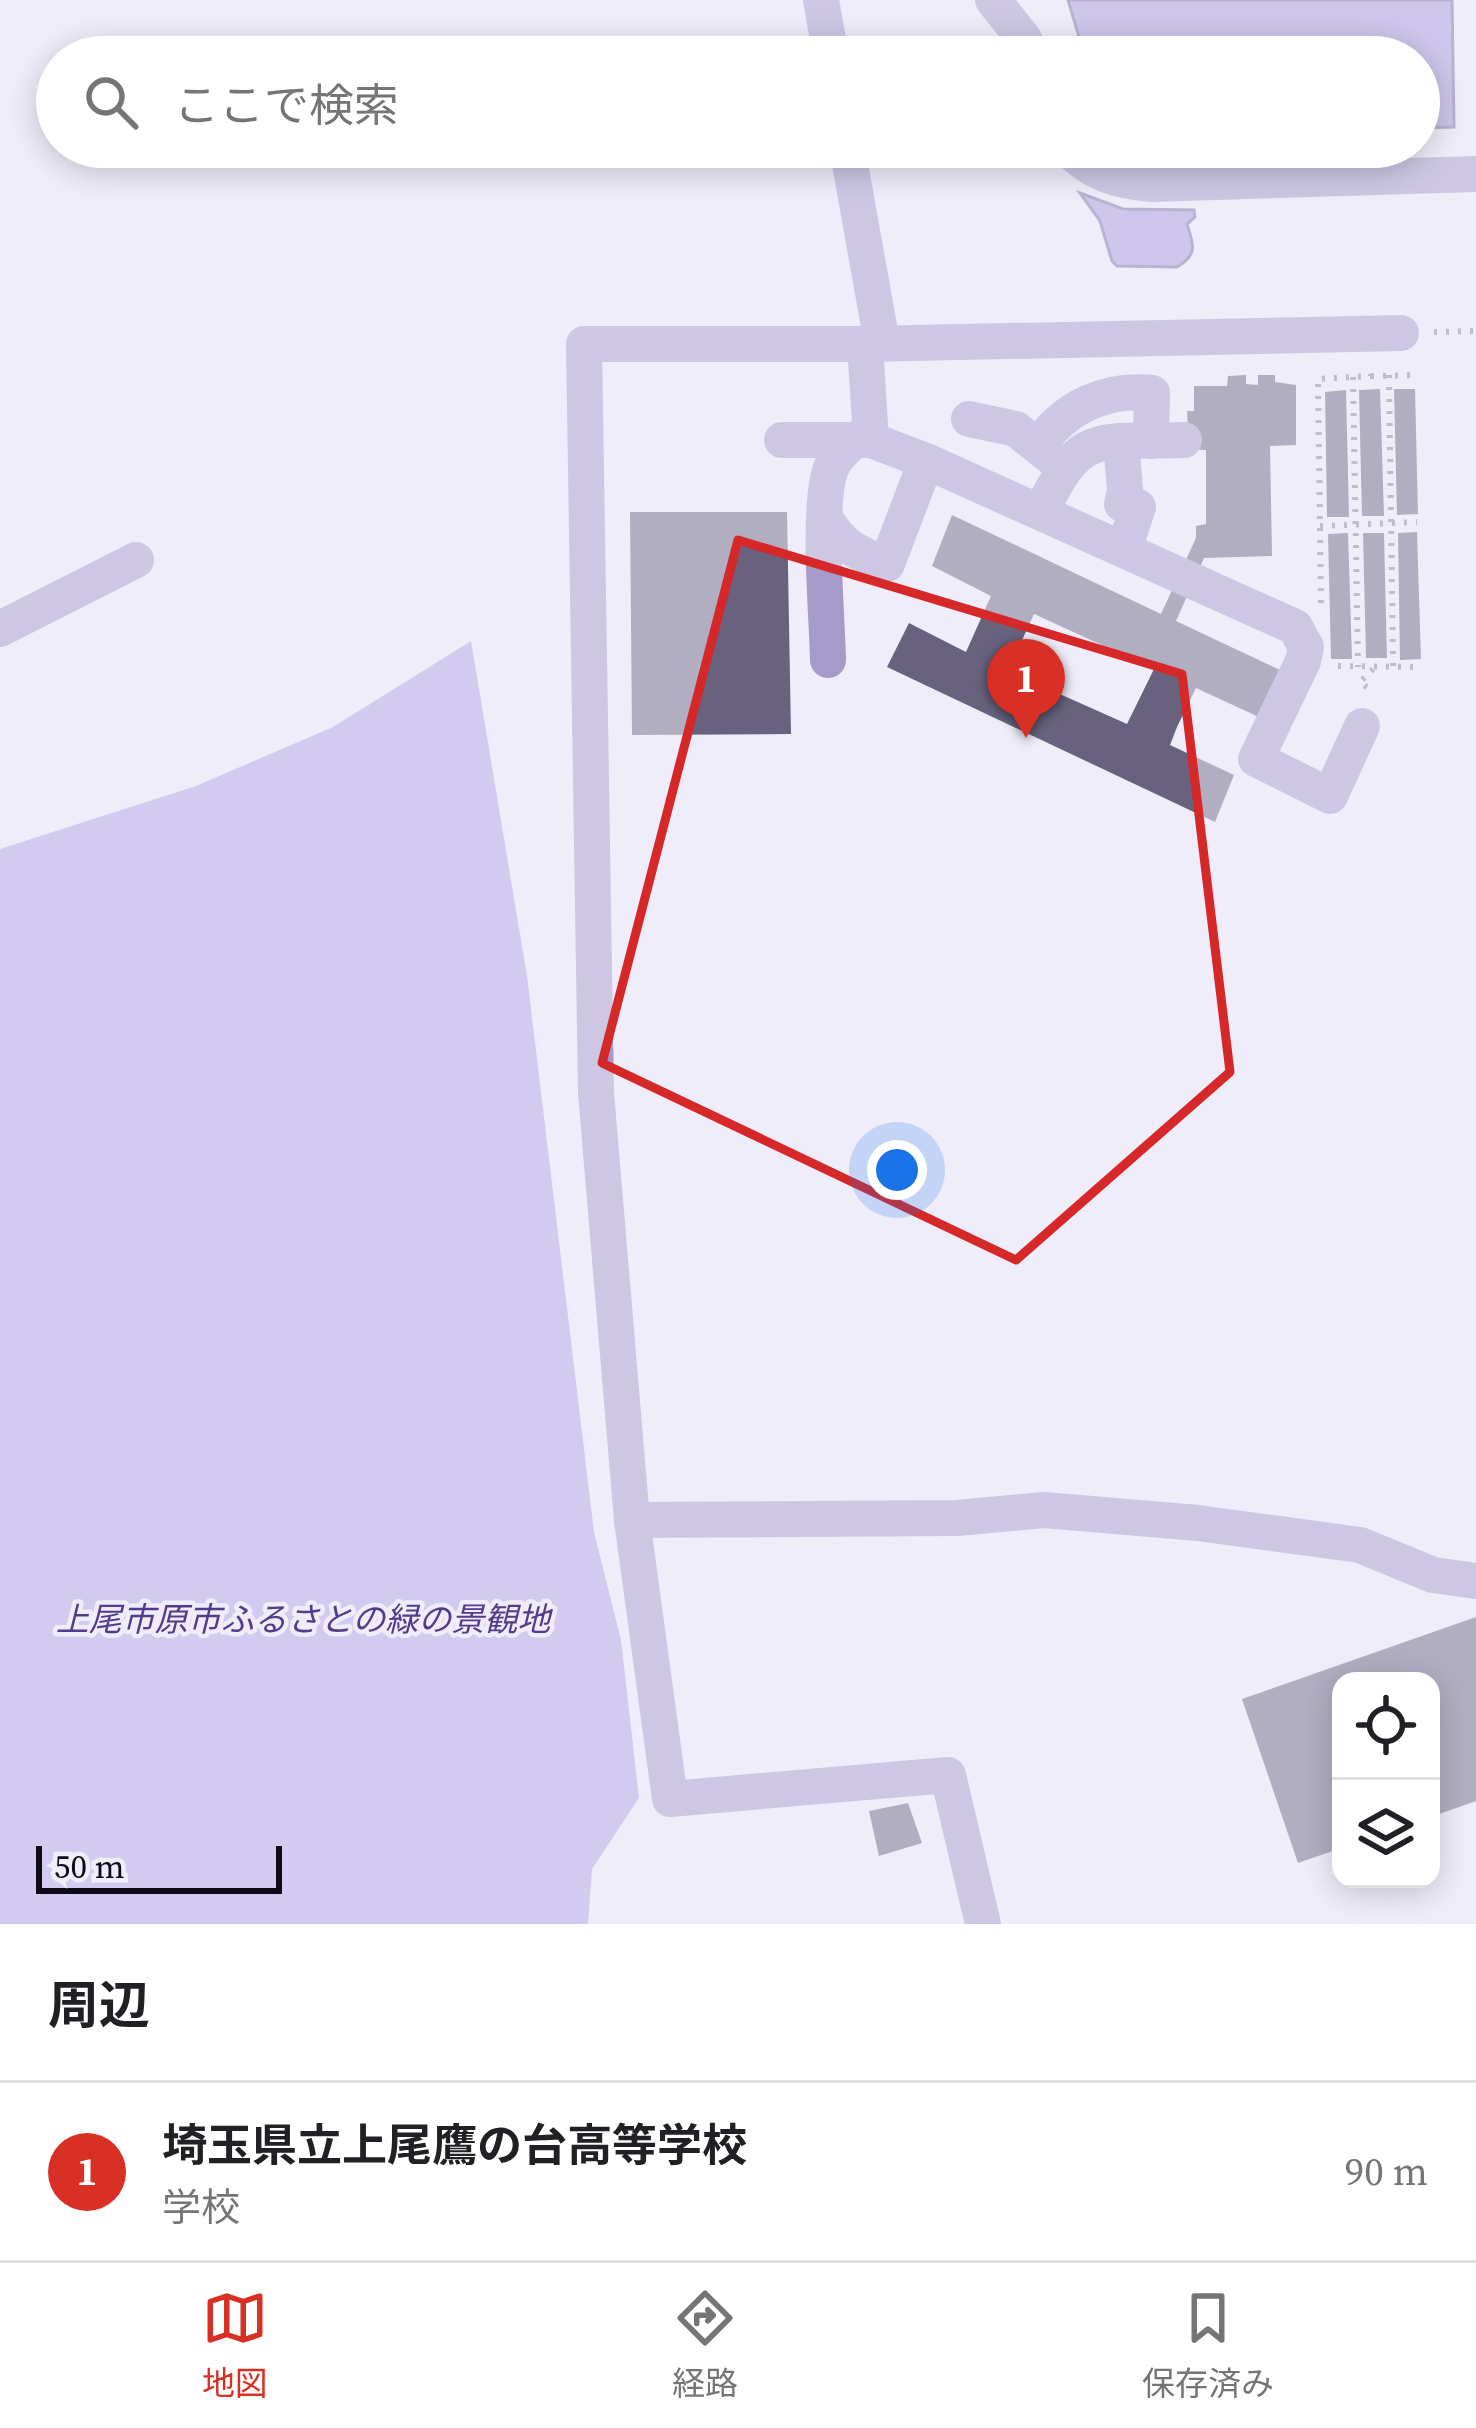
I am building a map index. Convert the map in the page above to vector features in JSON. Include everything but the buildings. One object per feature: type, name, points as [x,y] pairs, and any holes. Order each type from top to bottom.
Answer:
[{"type":"street","points":[[821,0],[827,36]]},
{"type":"street","points":[[993,0],[1022,36]]},
{"type":"street","points":[[850,168],[874,344],[863,440]]},
{"type":"street","points":[[1090,168],[1105,176],[1152,184],[1476,174]]},
{"type":"street","points":[[983,1924],[948,1775],[670,1799],[632,1520],[596,1093],[584,344],[874,344],[1386,333]]},
{"type":"street","points":[[1041,512],[1108,447],[1152,393],[1106,393],[1072,412],[1108,447],[1125,490],[1122,504],[1138,507],[1124,549]]},
{"type":"street","points":[[968,419],[1108,447]]},
{"type":"street","points":[[782,440],[863,440],[926,461],[1285,621],[1303,637],[1306,647],[1256,759],[1330,796],[1362,726]]},
{"type":"street","points":[[828,660],[830,470],[838,455],[863,440]]},
{"type":"street","points":[[826,519],[836,537],[853,552],[887,564],[926,461]]},
{"type":"street","points":[[0,629],[136,560]]},
{"type":"street","points":[[632,1520],[957,1518],[1044,1510],[1198,1523],[1360,1545],[1433,1575],[1476,1581]]},
{"type":"path","points":[[1371,376],[1386,333],[1476,331]]},
{"type":"path","points":[[1389,375],[1393,667]]},
{"type":"path","points":[[1321,619],[1318,379],[1418,375]]},
{"type":"path","points":[[1352,377],[1358,667]]},
{"type":"path","points":[[1320,526],[1417,522]]},
{"type":"path","points":[[1322,666],[1417,667]]},
{"type":"highlighted area","points":[[738,540],[1182,674],[1230,1072],[1016,1260],[602,1063]]},
{"type":"green space","name":"上尾市原市ふるさとの緑の景観地","points":[[471,641],[527,976],[594,1532],[621,1640],[639,1798],[592,1869],[588,1924],[0,1924],[0,849],[196,786],[333,727]]},
{"type":"shaded area","points":[[1068,0],[1452,0],[1454,127],[1440,127],[1440,36],[1079,36]]},
{"type":"shaded area","points":[[1080,193],[1123,209],[1194,210],[1195,217],[1187,224],[1191,253],[1177,267],[1117,266],[1100,221]]},
{"type":"place","name":"埼玉県立上尾鷹の台高等学校","points":[[1026,738]]}]
